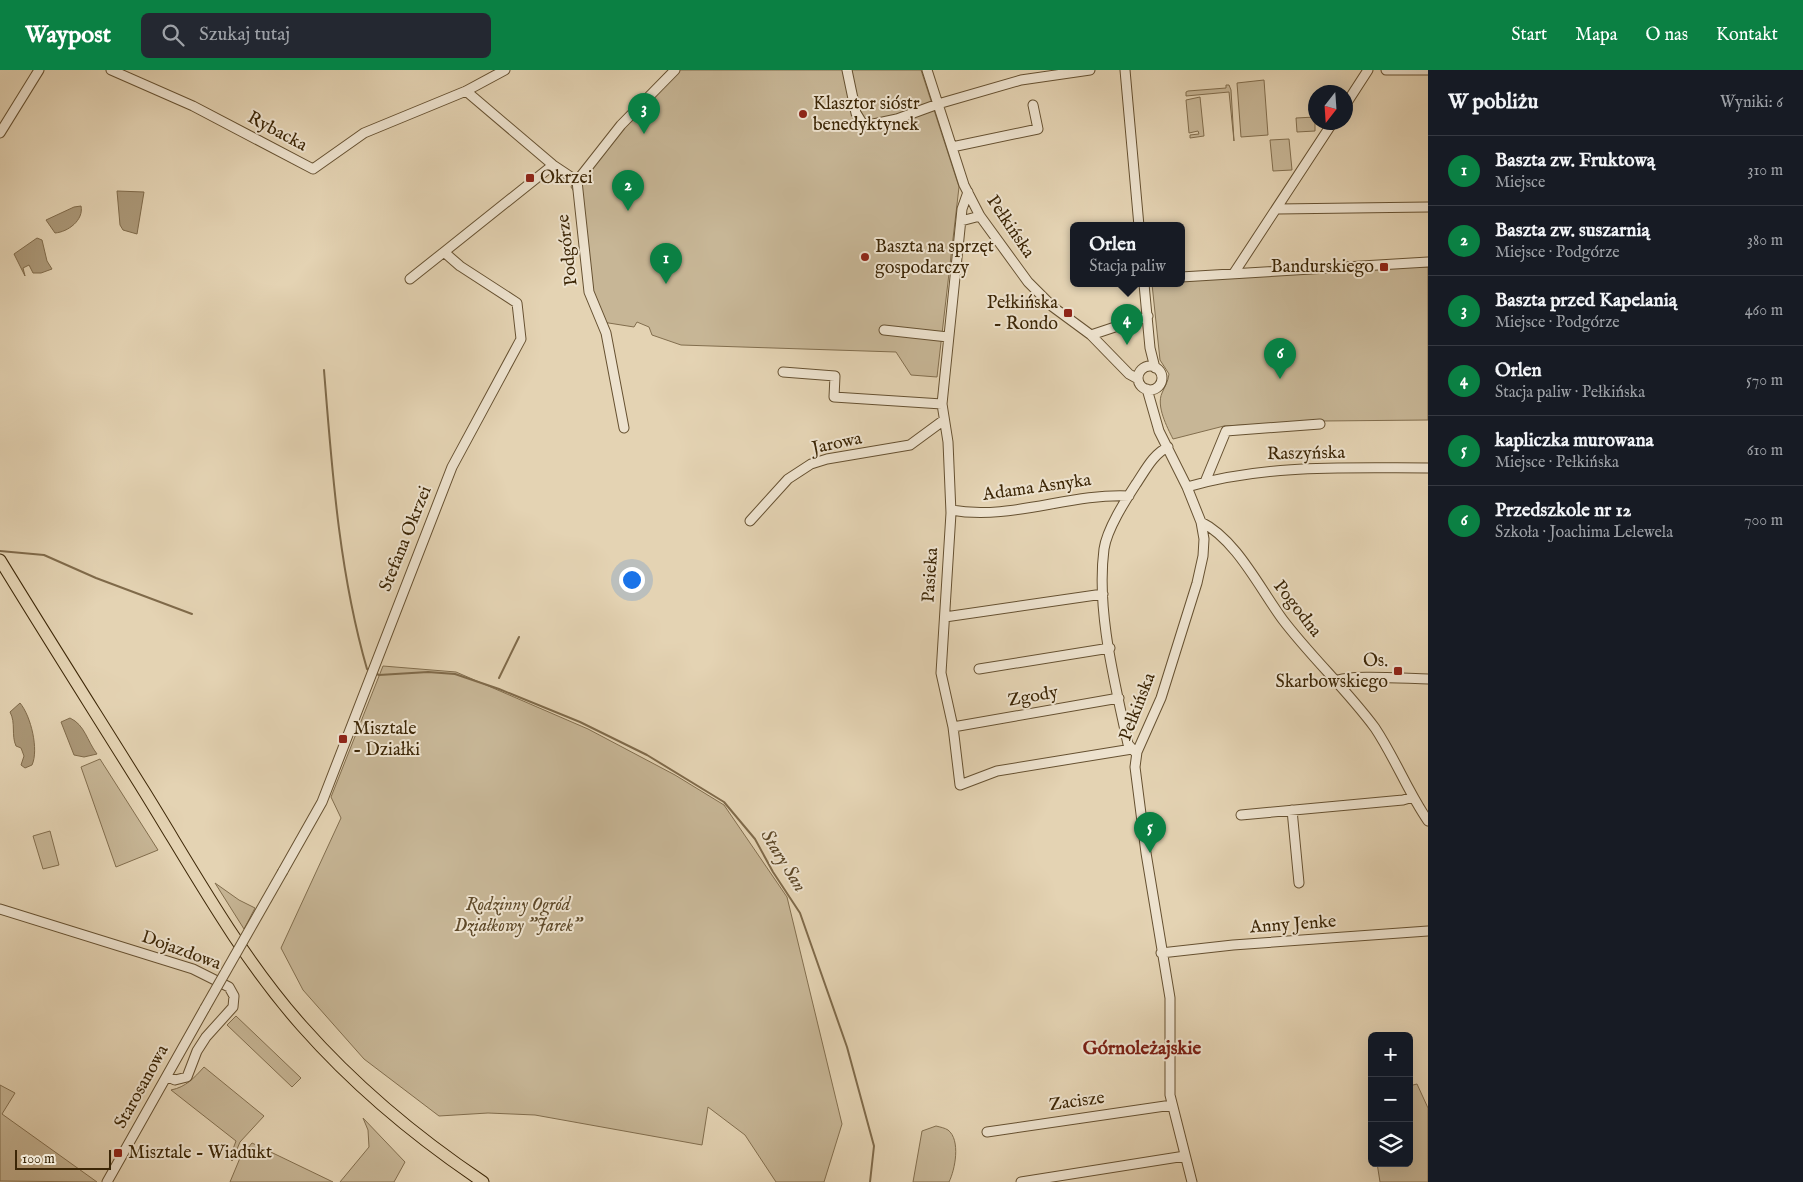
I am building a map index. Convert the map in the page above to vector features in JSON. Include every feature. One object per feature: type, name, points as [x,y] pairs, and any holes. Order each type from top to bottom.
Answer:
[{"type":"main road","points":[[2,563],[232,933],[280,999],[331,1058],[379,1103],[434,1148],[483,1182]]},
{"type":"street","points":[[0,134],[39,70]]},
{"type":"street","name":"Rybacka","points":[[111,70],[192,106],[302,165],[313,169],[364,133],[466,91],[505,70]]},
{"type":"street","points":[[466,91],[553,165],[577,181],[621,126],[675,70]]},
{"type":"street","points":[[847,70],[856,113],[864,126],[897,119],[938,104],[1021,80],[1090,70]]},
{"type":"street","name":"Pełkińska","points":[[927,70],[968,192],[980,216],[1028,282],[1053,307],[1091,335],[1121,365],[1145,371],[1141,385],[1151,389],[1159,431],[1187,487],[1201,522],[1204,539],[1203,556],[1197,583],[1161,698],[1134,751],[1138,795],[1170,1007],[1172,1105],[1192,1182]]},
{"type":"street","points":[[1125,70],[1139,222]]},
{"type":"street","points":[[1353,93],[1368,70]]},
{"type":"street","points":[[1386,70],[1428,70]]},
{"type":"street","points":[[952,147],[1038,129],[1033,105]]},
{"type":"street","points":[[1234,273],[1278,209],[1328,130]]},
{"type":"street","points":[[410,279],[553,165]]},
{"type":"street","name":"Podgórze","points":[[577,181],[589,292],[606,333],[624,428]]},
{"type":"street","name":"Pasieka","points":[[968,192],[960,221],[942,404],[948,442],[951,510],[941,673],[953,727],[960,784],[997,770],[1134,751]]},
{"type":"street","points":[[1278,209],[1428,207]]},
{"type":"street","points":[[960,221],[980,216]]},
{"type":"street","name":"Stefana Okrzei","points":[[282,871],[322,802],[452,467],[521,339],[517,303],[460,266],[444,252]]},
{"type":"street","points":[[1185,277],[1428,262]]},
{"type":"street","points":[[1144,287],[1150,348],[1145,371],[1162,377],[1160,384],[1151,389]]},
{"type":"street","points":[[1091,335],[1148,316]]},
{"type":"street","points":[[884,330],[948,337]]},
{"type":"street","points":[[782,372],[835,376],[834,397],[942,404]]},
{"type":"street","name":"Jarowa","points":[[750,521],[788,479],[811,464],[827,459],[910,445],[944,420]]},
{"type":"street","points":[[1205,482],[1226,431],[1320,424]]},
{"type":"street","points":[[1134,751],[1128,744],[1110,648],[1103,594],[1104,547],[1129,496],[1148,466],[1161,450],[1168,447]]},
{"type":"street","name":"Raszyńska","points":[[1187,487],[1258,471],[1428,468]]},
{"type":"street","name":"Adama Asnyka","points":[[951,510],[983,513],[1104,494],[1129,496]]},
{"type":"street","name":"Pogodna","points":[[1201,522],[1211,527],[1225,539],[1284,621],[1376,730],[1428,821]]},
{"type":"street","points":[[944,617],[1103,594]]},
{"type":"street","points":[[979,668],[1110,648]]},
{"type":"street","points":[[1336,681],[1355,678],[1428,679]]},
{"type":"street","name":"Zgody","points":[[953,727],[1119,698]]},
{"type":"street","points":[[1241,815],[1403,800],[1413,797]]},
{"type":"street","points":[[1292,810],[1299,883]]},
{"type":"street","name":"Starosanowa","points":[[108,1182],[282,871]]},
{"type":"street","name":"Dojazdowa","points":[[0,910],[193,969],[229,987],[234,996],[233,1006],[206,1037],[197,1051],[187,1077],[175,1080],[168,1076]]},
{"type":"street","name":"Anny Jenke","points":[[1161,953],[1428,931]]},
{"type":"street","name":"Zacisze","points":[[987,1132],[1172,1105]]},
{"type":"street","points":[[1021,1182],[1185,1156]]},
{"type":"green space","points":[[668,70],[921,70],[959,187],[937,377],[911,375],[896,352],[681,345],[652,335],[649,327],[637,322],[634,327],[596,321],[575,193],[571,187],[577,173],[612,131]]},
{"type":"green space","points":[[1264,80],[1268,135],[1241,137],[1237,83]]},
{"type":"green space","points":[[1226,85],[1229,85],[1231,90],[1234,141],[1229,92],[1186,96],[1188,91],[1226,88]]},
{"type":"green space","points":[[1200,97],[1204,136],[1190,138],[1190,135],[1199,134],[1198,131],[1189,133],[1186,100]]},
{"type":"green space","points":[[1308,117],[1308,130],[1315,131],[1297,132],[1296,118]]},
{"type":"green space","points":[[1289,139],[1292,170],[1273,171],[1270,140]]},
{"type":"green space","points":[[1428,267],[1428,420],[1323,421],[1224,426],[1173,439],[1160,404],[1169,374],[1160,360],[1152,287],[1185,287],[1185,281],[1363,268]]},
{"type":"green space","name":"Rodzinny Ogród Działkowy \"Jarek\"","points":[[383,666],[456,672],[588,729],[675,775],[724,805],[787,897],[842,1124],[824,1182],[776,1182],[745,1135],[708,1107],[702,1145],[535,1115],[488,1113],[439,1116],[364,1059],[303,990],[281,948],[341,818],[331,797]]},
{"type":"green space","points":[[100,759],[158,850],[116,867],[81,767]]},
{"type":"green space","points":[[50,831],[59,865],[43,869],[33,836]]},
{"type":"green space","points":[[215,883],[239,900],[255,908],[244,929]]},
{"type":"green space","points":[[236,1016],[301,1078],[292,1087],[227,1025]]},
{"type":"green space","points":[[204,1067],[264,1116],[240,1142],[232,1161],[230,1157],[236,1141],[171,1090],[185,1084]]},
{"type":"green space","points":[[1417,1084],[1428,1108],[1428,1182],[1380,1182],[1378,1167],[1413,1167],[1413,1085]]},
{"type":"green space","points":[[0,1085],[15,1093],[2,1114],[97,1182],[0,1181]]},
{"type":"green space","points":[[363,1118],[405,1162],[394,1182],[340,1182],[369,1147],[368,1130]]},
{"type":"green space","points":[[936,1126],[948,1130],[952,1135],[956,1148],[955,1163],[949,1182],[913,1182],[922,1131]]},
{"type":"green space","points":[[252,1143],[333,1182],[230,1182],[240,1158]]},
{"type":"shaded area","points":[[117,191],[144,192],[137,234],[123,230],[120,225]]},
{"type":"shaded area","points":[[81,206],[78,220],[70,228],[60,232],[55,233],[46,220],[74,207]]},
{"type":"shaded area","points":[[37,238],[42,240],[47,261],[52,269],[41,273],[33,273],[29,265],[23,268],[25,276],[14,254]]},
{"type":"shaded area","points":[[20,703],[33,733],[35,751],[32,765],[25,768],[21,765],[24,756],[21,748],[16,746],[13,720],[10,712]]},
{"type":"shaded area","points":[[70,718],[82,729],[97,754],[84,757],[74,755],[61,722]]},
{"type":"waterway","points":[[324,370],[343,558],[357,632],[367,669],[371,671]]},
{"type":"waterway","points":[[0,551],[44,555],[96,578],[192,614]]},
{"type":"waterway","points":[[499,678],[519,637]]},
{"type":"waterway","name":"Stary San","points":[[375,673],[379,675],[428,672],[455,674],[499,689],[580,722],[647,755],[724,802],[755,839],[773,872],[800,913],[847,1047],[874,1146],[870,1182]]},
{"type":"place","name":"Klasztor sióstr benedyktynek","points":[[803,114]]},
{"type":"place","name":"Baszta przed Kapelanią","points":[[644,134]]},
{"type":"place","name":"Okrzei","points":[[530,178]]},
{"type":"place","name":"Baszta zw. suszarnią","points":[[628,211]]},
{"type":"place","name":"Baszta na sprzęt gospodarczy","points":[[865,257]]},
{"type":"place","name":"Bandurskiego","points":[[1384,267]]},
{"type":"place","name":"Baszta zw. Fruktową","points":[[666,284]]},
{"type":"place","name":"Pełkińska - Rondo","points":[[1068,313]]},
{"type":"place","name":"Orlen","points":[[1127,345]]},
{"type":"place","name":"Przedszkole nr 12","points":[[1280,379]]},
{"type":"place","name":"Os. Skarbowskiego","points":[[1398,671]]},
{"type":"place","name":"Misztale - Działki","points":[[343,739]]},
{"type":"place","name":"kapliczka murowana","points":[[1150,853]]},
{"type":"place","name":"Misztale - Wiadukt","points":[[118,1153]]},
{"type":"district","name":"Górnoleżajskie","points":[[1142,1049]]}]
